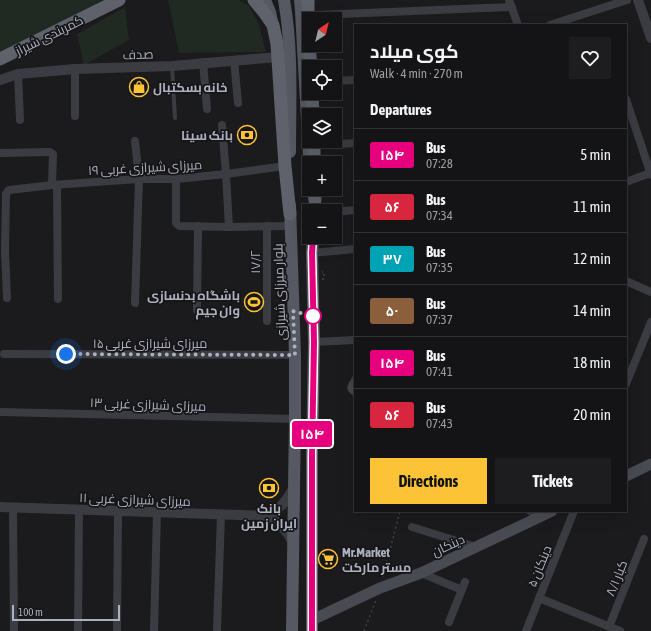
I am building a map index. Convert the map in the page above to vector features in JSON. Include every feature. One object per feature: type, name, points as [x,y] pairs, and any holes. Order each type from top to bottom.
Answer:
[{"type":"highway","name":"کمربندی شیراز","points":[[0,59],[119,0]]},
{"type":"highway","points":[[254,0],[272,25],[277,50],[290,220]]},
{"type":"highway","points":[[308,0],[308,12]]},
{"type":"main road","points":[[265,0],[270,12],[277,50]]},
{"type":"main road","name":"بلوار میرزای شیرازی","points":[[284,0],[290,51],[290,220],[295,355],[292,631]]},
{"type":"main road","points":[[300,0],[309,156]]},
{"type":"main road","points":[[312,244],[314,342],[312,626]]},
{"type":"main road","points":[[627,476],[651,464]]},
{"type":"main road","name":"دینکان","points":[[312,626],[380,588],[421,573],[547,513]]},
{"type":"street","points":[[553,24],[627,0]]},
{"type":"street","points":[[638,0],[651,38]]},
{"type":"street","points":[[342,14],[510,4],[518,24]]},
{"type":"street","name":"صدف","points":[[0,80],[18,74],[75,69],[172,66],[234,60],[277,50]]},
{"type":"street","points":[[234,60],[238,102]]},
{"type":"street","points":[[204,62],[207,109]]},
{"type":"street","points":[[75,69],[75,116]]},
{"type":"street","points":[[18,74],[20,120]]},
{"type":"street","points":[[342,81],[354,80]]},
{"type":"street","points":[[627,103],[651,174],[627,182]]},
{"type":"street","points":[[222,125],[229,228]]},
{"type":"street","points":[[135,141],[139,179],[135,304]]},
{"type":"street","points":[[342,144],[354,144]]},
{"type":"street","points":[[0,153],[52,152],[53,154],[58,298]]},
{"type":"street","name":"۱۹ میرزای شیرازی غربی","points":[[2,251],[6,194],[9,190],[139,179],[176,179],[285,166]]},
{"type":"street","points":[[176,179],[176,223],[179,226],[229,228],[266,226],[290,220]]},
{"type":"street","points":[[342,211],[354,210]]},
{"type":"street","points":[[197,310],[198,226]]},
{"type":"street","name":"۱۷/۲","points":[[266,226],[267,321]]},
{"type":"street","points":[[312,253],[354,249]]},
{"type":"street","points":[[2,251],[7,298]]},
{"type":"street","points":[[627,281],[651,292]]},
{"type":"street","points":[[627,382],[651,322]]},
{"type":"street","points":[[314,342],[354,340]]},
{"type":"street","name":"۱۵ میرزای شیرازی غربی","points":[[4,354],[295,355]]},
{"type":"street","name":"۱۳ میرزای شیرازی غربی","points":[[0,412],[295,419]]},
{"type":"street","points":[[293,544],[282,526],[268,516],[282,506],[294,487]]},
{"type":"street","name":"میرزای شیرازی غربی ۱۱","points":[[0,507],[268,516]]},
{"type":"street","points":[[13,508],[14,631]]},
{"type":"street","points":[[78,631],[79,510]]},
{"type":"street","points":[[117,631],[118,511]]},
{"type":"street","points":[[154,631],[157,512]]},
{"type":"street","name":"۵ دینکان","points":[[526,631],[574,512]]},
{"type":"street","points":[[218,631],[221,515]]},
{"type":"street","points":[[412,527],[476,547]]},
{"type":"street","name":"۸/۱ کبار","points":[[609,627],[644,539]]},
{"type":"street","points":[[421,573],[462,590]]},
{"type":"street","points":[[449,622],[465,582]]},
{"type":"street","points":[[539,598],[620,631]]},
{"type":"lane","points":[[172,66],[175,118]]},
{"type":"path","points":[[324,272],[324,279]]},
{"type":"path","points":[[282,273],[282,280]]},
{"type":"path","points":[[364,631],[380,588],[400,512]]},
{"type":"shaded area","points":[[0,0],[105,0],[77,15],[0,51]]},
{"type":"shaded area","points":[[168,0],[239,0],[249,6],[259,24],[266,52],[179,53]]},
{"type":"shaded area","points":[[125,7],[129,40],[84,65],[77,34]]},
{"type":"building","points":[[354,375],[354,396],[347,388]]},
{"type":"bus line","name":"۱۵۴","points":[[312,631],[312,456],[314,342],[313,244]]},
{"type":"place","name":"خانه بسکتبال","points":[[139,87]]},
{"type":"place","name":"بانک سینا","points":[[247,135]]},
{"type":"place","name":"باشگاه بدنسازی وان جیم","points":[[254,302]]},
{"type":"place","name":"بانک ایران زمین","points":[[269,488]]},
{"type":"place","name":"Mr.Market مستر مارکت","points":[[328,559]]},
{"type":"route","points":[[66,354],[295,355],[293,311],[313,316]]}]
